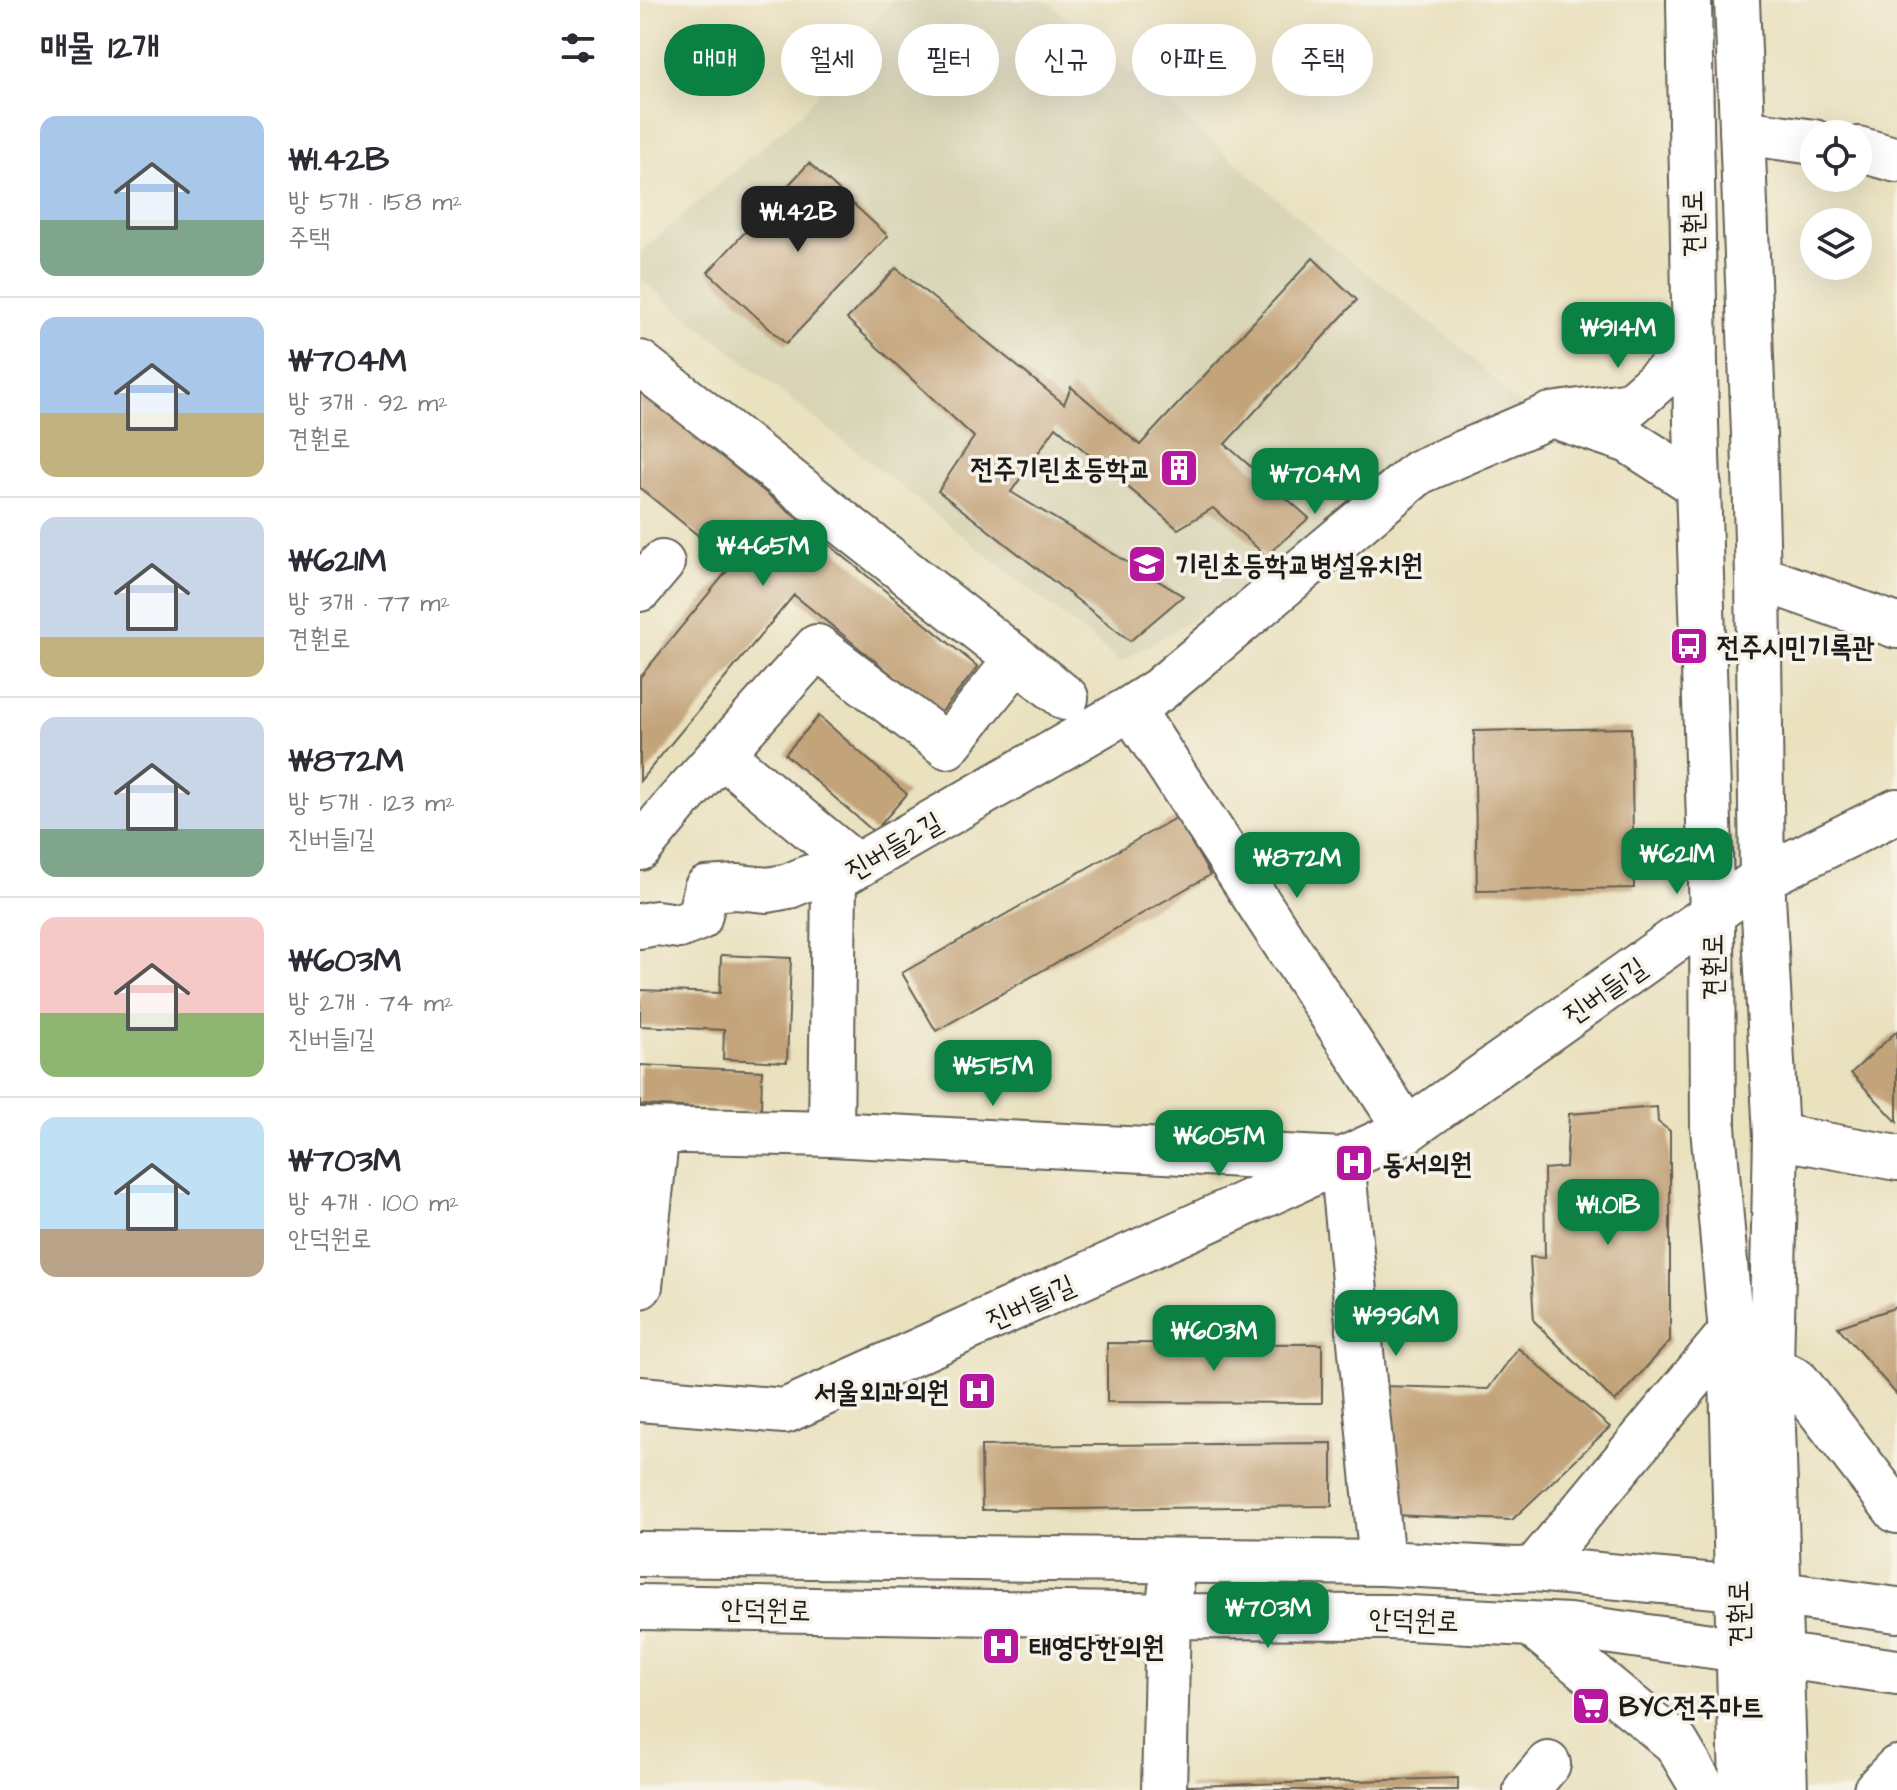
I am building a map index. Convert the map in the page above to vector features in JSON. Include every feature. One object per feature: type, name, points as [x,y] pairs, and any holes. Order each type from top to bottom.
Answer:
[{"type":"street","name":"견훤로","points":[[1689,0],[1695,348],[1712,914],[1713,1127],[1758,1591],[1781,1656],[1785,1790]]},
{"type":"street","name":"견훤로","points":[[1737,0],[1758,577],[1762,878],[1776,1136],[1771,1367],[1758,1591],[1738,1650],[1742,1790]]},
{"type":"street","points":[[1742,132],[1800,140]]},
{"type":"street","points":[[1872,153],[1897,160]]},
{"type":"street","points":[[1695,348],[1631,404],[1624,422],[1629,441],[1699,486]]},
{"type":"street","points":[[640,363],[1066,698]]},
{"type":"street","points":[[1407,1130],[1131,708],[1159,690],[1419,472],[1551,415],[1624,422]]},
{"type":"street","points":[[1758,577],[1897,626]]},
{"type":"street","points":[[640,848],[817,647],[947,746],[1017,659]]},
{"type":"street","name":"진버들2길","points":[[831,1134],[845,872],[1131,708]]},
{"type":"street","points":[[721,754],[845,872]]},
{"type":"street","name":"진버들1길","points":[[640,1399],[785,1411],[1407,1130],[1762,878],[1897,811]]},
{"type":"street","points":[[640,926],[656,923],[679,926],[699,918],[706,889],[737,887],[768,890],[810,877],[845,872]]},
{"type":"street","points":[[640,1286],[649,1130],[831,1134],[1342,1160],[1382,1563]]},
{"type":"street","points":[[1776,1136],[1897,1158]]},
{"type":"street","points":[[1534,1569],[1731,1332]]},
{"type":"street","points":[[1771,1367],[1797,1381],[1897,1511]]},
{"type":"street","name":"안덕원로","points":[[640,1554],[1382,1563],[1534,1569],[1758,1591],[1897,1610]]},
{"type":"street","points":[[1164,1790],[1168,1615],[1173,1562]]},
{"type":"street","name":"안덕원로","points":[[640,1607],[1390,1617],[1569,1626],[1897,1672]]},
{"type":"street","points":[[1532,1625],[1676,1743],[1704,1790]]},
{"type":"street","points":[[1876,1790],[1897,1768]]},
{"type":"shaded area","points":[[893,0],[1040,0],[1049,3],[1074,24],[1015,24],[1015,96],[1116,96],[1116,60],[1132,73],[1132,96],[1159,96],[1317,234],[1460,346],[1533,418],[1121,662],[640,279],[640,252],[803,112],[816,96],[882,96],[882,24],[874,24]]},
{"type":"building","points":[[809,163],[888,236],[786,344],[708,272]]},
{"type":"building","name":"전주기린초등학교","points":[[1313,258],[1357,300],[1225,444],[1309,518],[1266,556],[1213,508],[1178,529],[1056,427],[1011,492],[1183,596],[1130,641],[938,491],[974,437],[847,319],[896,268],[1064,404],[1071,387],[1140,445]]},
{"type":"building","points":[[642,391],[978,667],[940,714],[794,595],[640,781],[640,677],[733,564],[640,488]]},
{"type":"building","points":[[819,716],[907,794],[874,832],[785,754]]},
{"type":"building","points":[[1631,728],[1634,888],[1477,891],[1474,731]]},
{"type":"building","points":[[1177,817],[1210,875],[936,1031],[902,973]]},
{"type":"building","points":[[721,955],[791,958],[787,1062],[723,1059],[724,1030],[640,1026],[640,990],[720,993]]},
{"type":"building","points":[[1897,1031],[1897,1122],[1851,1073]]},
{"type":"building","points":[[640,1065],[762,1071],[761,1111],[640,1105]]},
{"type":"building","points":[[1657,1107],[1658,1122],[1670,1131],[1670,1341],[1615,1402],[1534,1321],[1530,1257],[1545,1258],[1544,1169],[1566,1167],[1569,1114]]},
{"type":"building","points":[[1897,1307],[1897,1395],[1838,1327]]},
{"type":"building","points":[[1107,1343],[1322,1344],[1322,1403],[1107,1402]]},
{"type":"building","points":[[1518,1348],[1610,1427],[1512,1520],[1390,1515],[1383,1386],[1488,1389]]},
{"type":"building","points":[[1332,1443],[1332,1506],[982,1510],[981,1446]]},
{"type":"building","points":[[1458,1778],[1458,1790],[1189,1790],[1189,1786]]},
{"type":"place","name":"전주기린초등학교","points":[[1179,468]]},
{"type":"place","name":"기린초등학교병설유치원","points":[[1147,564]]},
{"type":"place","name":"전주시민기록관","points":[[1689,646]]},
{"type":"place","name":"동서의원","points":[[1354,1163]]},
{"type":"place","name":"서울외과의원","points":[[977,1391]]},
{"type":"place","name":"태영당한의원","points":[[1001,1646]]},
{"type":"place","name":"BYC전주마트","points":[[1591,1706]]}]
